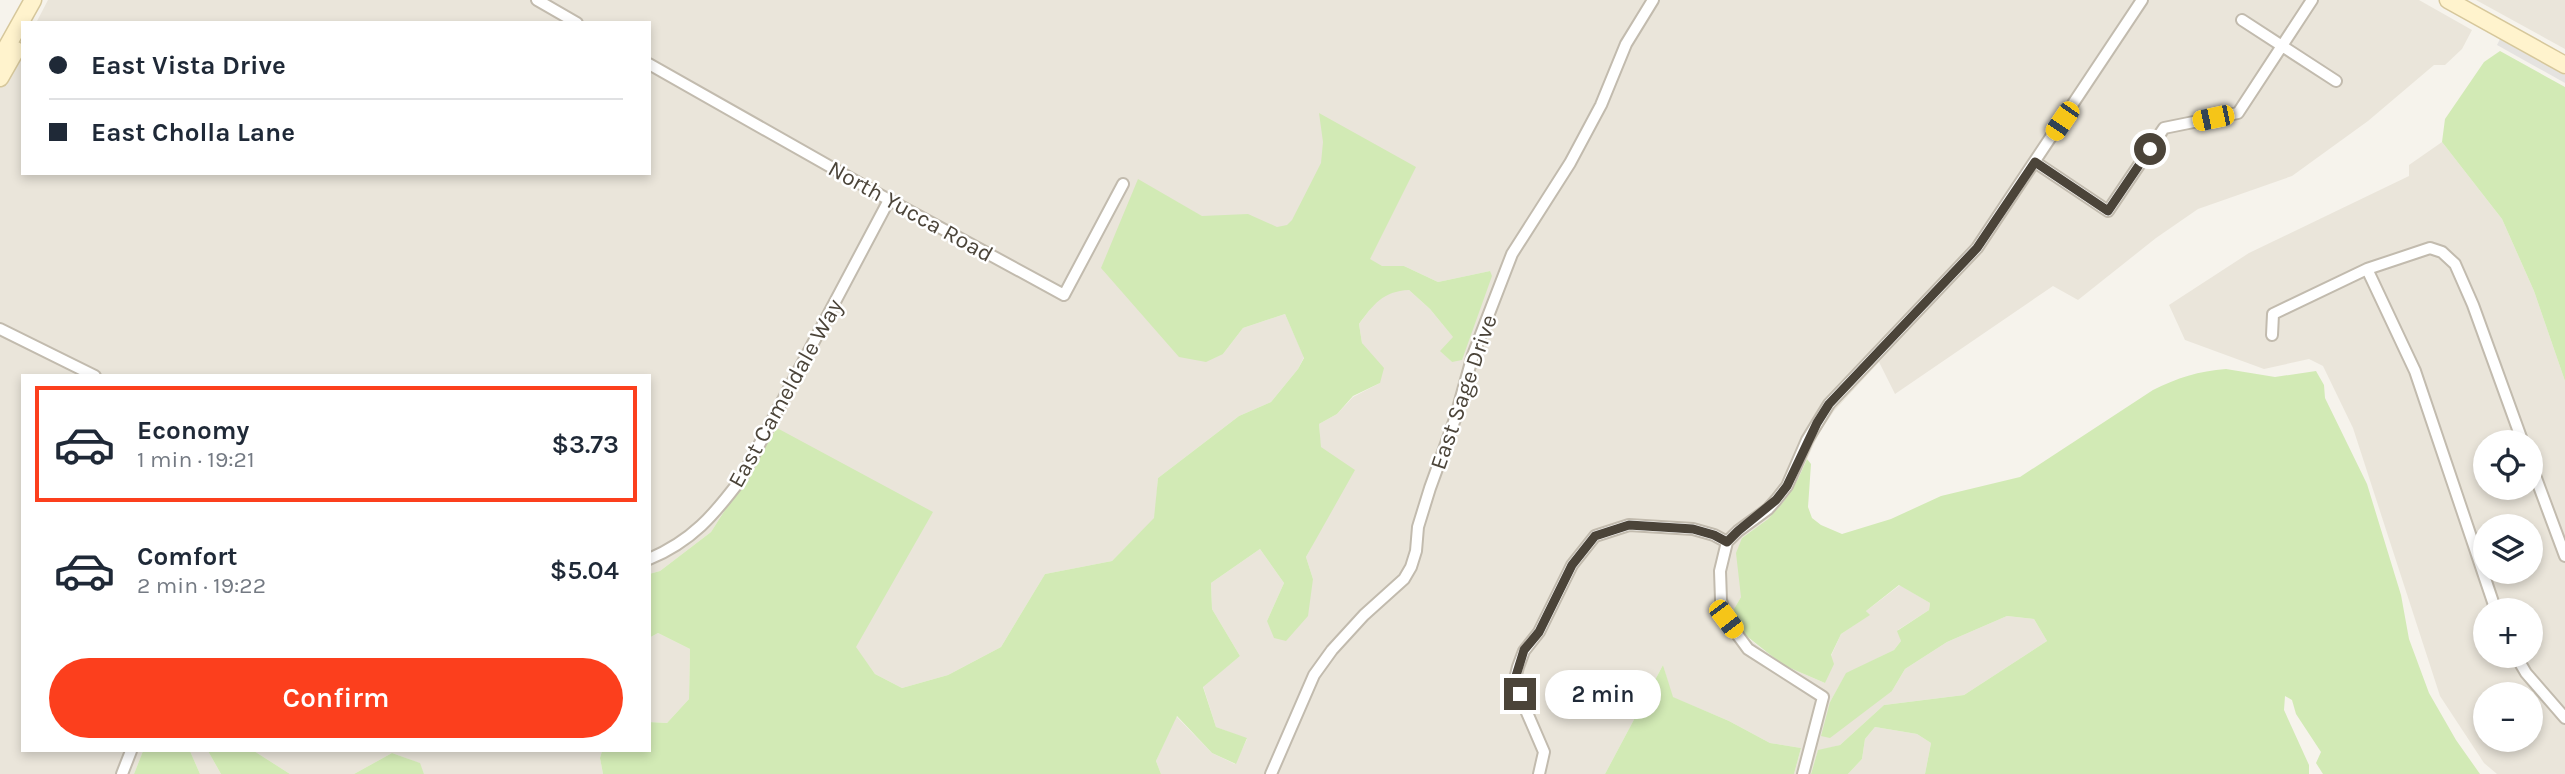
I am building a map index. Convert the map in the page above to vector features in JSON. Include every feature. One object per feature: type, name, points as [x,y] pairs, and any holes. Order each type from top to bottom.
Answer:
[{"type":"street","points":[[21,21],[33,0]]},
{"type":"street","points":[[32,21],[43,0]]},
{"type":"street","points":[[537,0],[574,21]]},
{"type":"street","name":"East Sage Drive","points":[[1271,774],[1314,675],[1332,650],[1364,615],[1404,579],[1410,567],[1416,551],[1418,527],[1455,419],[1473,355],[1512,254],[1570,163],[1601,105],[1626,44],[1653,0]]},
{"type":"street","points":[[1803,774],[1823,697],[1748,649],[1726,619],[1721,600],[1720,571],[1727,542],[1776,500],[1787,486],[1829,404],[1977,248],[2142,0]]},
{"type":"street","points":[[2035,162],[2108,211],[2164,128],[2238,113],[2313,0]]},
{"type":"street","points":[[2448,0],[2565,65]]},
{"type":"street","points":[[2242,20],[2336,81]]},
{"type":"street","points":[[0,59],[21,21]]},
{"type":"street","points":[[0,78],[21,41]]},
{"type":"street","name":"North Yucca Road","points":[[651,65],[1064,295],[1123,184]]},
{"type":"street","name":"East Cameldale Way","points":[[651,558],[673,549],[712,518],[741,479],[889,200]]},
{"type":"street","points":[[2272,335],[2273,314],[2367,270],[2430,248],[2442,252],[2455,264],[2473,305],[2518,430]]},
{"type":"street","points":[[2367,270],[2415,372],[2492,598]]},
{"type":"street","points":[[0,329],[91,374]]},
{"type":"street","points":[[2543,497],[2565,556]]},
{"type":"street","points":[[1539,774],[1544,752],[1515,679],[1524,650],[1539,632],[1572,565],[1595,536],[1629,525],[1693,529],[1727,542]]},
{"type":"street","points":[[2523,668],[2565,718]]},
{"type":"street","points":[[122,774],[131,752]]},
{"type":"shaded area","points":[[48,0],[2419,0],[2472,30],[2462,49],[2445,65],[2434,65],[2368,121],[2292,176],[2198,209],[2156,238],[2078,300],[2053,286],[1895,394],[1879,362],[1834,411],[1819,433],[1798,479],[1784,501],[1768,519],[1742,538],[1741,597],[1734,609],[1735,619],[1744,635],[1783,665],[1825,683],[1831,656],[1841,634],[1869,615],[1866,611],[1900,585],[1930,603],[1929,610],[1898,630],[1901,641],[1894,650],[1846,674],[1830,702],[1892,691],[1905,669],[1947,642],[2007,616],[2034,619],[2047,641],[1964,695],[1884,705],[1840,745],[1818,751],[1811,774],[1794,774],[1801,748],[1770,743],[1729,721],[1672,697],[1663,665],[1605,774],[1161,774],[1156,761],[1176,716],[1212,753],[1235,764],[1247,739],[1216,727],[1203,686],[1240,656],[1212,609],[1211,583],[1260,549],[1284,583],[1267,621],[1313,579],[1306,557],[1325,521],[1319,424],[1337,414],[1353,397],[1380,383],[1362,343],[1359,324],[1377,300],[1395,290],[1409,290],[1430,309],[1454,338],[1441,351],[1452,362],[1490,271],[1438,282],[1404,266],[1382,266],[1349,300],[1138,180],[1223,354],[1243,328],[1285,314],[1304,357],[1298,369],[1271,402],[1239,416],[1158,478],[1155,518],[1112,561],[1045,574],[1001,647],[948,675],[902,688],[875,674],[855,647],[777,428],[711,532],[660,571],[651,573],[651,374],[21,374],[21,752],[143,752],[134,774],[0,774],[0,87],[21,50],[21,175],[651,175],[651,21],[37,21]]},
{"type":"shaded area","points":[[2476,0],[2565,0],[2565,49]]},
{"type":"shaded area","points":[[2500,39],[2565,75],[2565,83],[2497,45]]},
{"type":"shaded area","points":[[2442,142],[2502,219],[2534,291],[2565,381],[2565,774],[2497,774],[2484,763],[2477,752],[2543,752],[2543,682],[2473,682],[2473,746],[2440,696],[2353,428],[2323,366],[2309,359],[2264,369],[2185,340],[2169,305],[2249,253],[2409,176],[2409,165]]},
{"type":"shaded area","points":[[658,633],[690,649],[689,699],[667,723],[651,722],[651,637]]},
{"type":"shaded area","points":[[1875,727],[1917,734],[1931,743],[1925,774],[1848,774],[1862,759],[1865,739]]},
{"type":"shaded area","points":[[190,752],[209,752],[221,774],[200,774]]},
{"type":"shaded area","points":[[256,752],[602,752],[603,774],[424,774],[419,763],[392,753],[354,774],[290,774]]},
{"type":"green space","points":[[2500,51],[2565,87],[2565,381],[2534,291],[2502,219],[2442,142],[2445,119],[2484,62]]},
{"type":"green space","points":[[1319,113],[1416,167],[1370,259],[1382,266],[1404,266],[1438,282],[1490,271],[1492,276],[1462,360],[1452,362],[1440,351],[1453,337],[1430,309],[1409,290],[1385,296],[1359,324],[1362,343],[1384,368],[1380,383],[1353,396],[1337,414],[1319,424],[1321,447],[1355,470],[1306,557],[1313,579],[1308,616],[1286,641],[1274,638],[1267,621],[1284,583],[1260,549],[1211,583],[1212,609],[1240,656],[1203,687],[1216,727],[1247,738],[1236,764],[1212,753],[1177,716],[1156,761],[1161,774],[603,774],[602,752],[651,752],[651,722],[667,723],[689,699],[690,649],[658,633],[651,637],[651,573],[660,571],[711,532],[777,428],[933,512],[856,647],[875,674],[902,688],[948,675],[1001,647],[1045,574],[1112,561],[1154,518],[1158,478],[1239,416],[1271,402],[1304,358],[1285,314],[1243,328],[1223,354],[1206,362],[1179,357],[1101,268],[1138,179],[1202,216],[1248,214],[1277,227],[1287,225],[1321,163],[1323,142]]},
{"type":"green space","points":[[2226,369],[2275,377],[2316,371],[2324,385],[2325,398],[2367,484],[2401,595],[2409,639],[2429,693],[2456,740],[2480,774],[2323,774],[2316,763],[2321,752],[2296,714],[2292,700],[2285,696],[2284,710],[2309,765],[2309,774],[1925,774],[1931,743],[1917,734],[1875,727],[1865,739],[1862,759],[1848,774],[1811,774],[1818,750],[1840,745],[1884,705],[1964,695],[2047,641],[2034,619],[2007,616],[1947,642],[1905,669],[1892,691],[1830,738],[1821,736],[1830,702],[1846,673],[1894,650],[1901,641],[1897,631],[1929,610],[1930,603],[1899,585],[1866,611],[1870,615],[1841,634],[1831,655],[1834,664],[1825,683],[1783,665],[1744,634],[1735,619],[1734,609],[1741,597],[1736,553],[1742,538],[1768,519],[1784,501],[1807,459],[1811,464],[1808,507],[1812,518],[1842,534],[1891,519],[1941,496],[2020,477],[2153,390],[2188,376]]},
{"type":"green space","points":[[1663,665],[1673,697],[1729,721],[1770,743],[1801,748],[1794,774],[1605,774]]},
{"type":"green space","points":[[143,752],[190,752],[200,774],[134,774]]},
{"type":"green space","points":[[209,752],[256,752],[290,774],[221,774]]},
{"type":"green space","points":[[392,753],[420,763],[424,774],[354,774]]},
{"type":"route","points":[[1520,694],[1515,679],[1524,650],[1539,632],[1572,565],[1595,536],[1629,525],[1693,529],[1727,542],[1776,500],[1787,486],[1808,440],[1829,404],[1977,248],[2035,162],[2108,211],[2150,149]]}]
